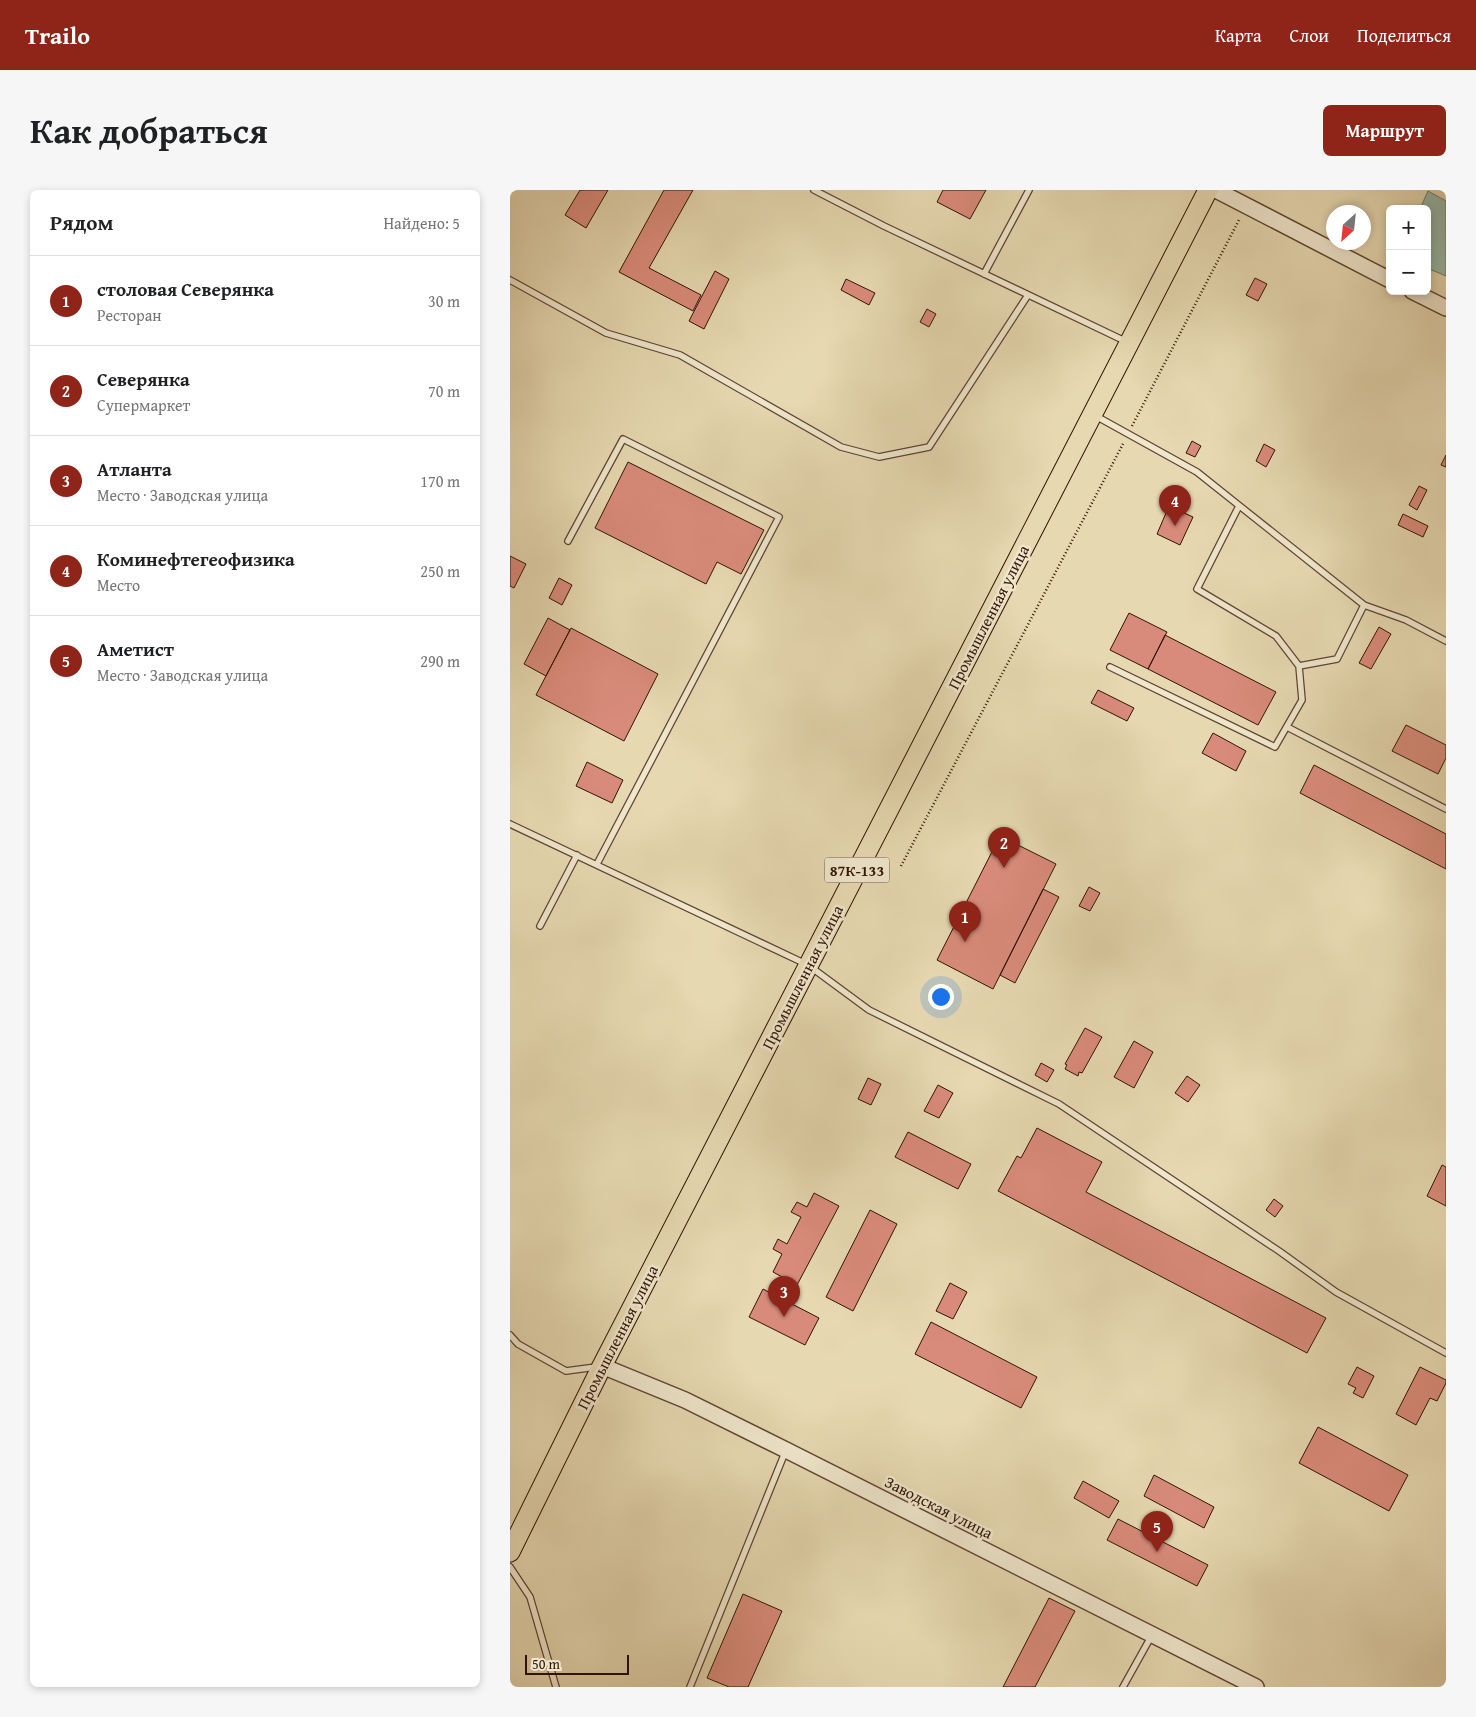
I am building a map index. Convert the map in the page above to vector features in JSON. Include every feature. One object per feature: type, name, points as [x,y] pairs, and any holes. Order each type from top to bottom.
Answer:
[{"type":"main road","name":"Промышленная улица","points":[[510,1552],[602,1366],[1208,190]]},
{"type":"street","points":[[1216,190],[1386,278]]},
{"type":"street","points":[[1420,295],[1446,308]]},
{"type":"street","name":"Заводская улица","points":[[602,1366],[684,1400],[786,1450],[1153,1633],[1256,1687]]},
{"type":"lane","points":[[814,190],[1129,343]]},
{"type":"lane","points":[[984,274],[1028,190]]},
{"type":"lane","points":[[510,280],[606,333],[680,355],[841,448],[879,457],[929,447],[1028,295]]},
{"type":"lane","points":[[1092,414],[1197,472],[1364,604],[1406,620],[1446,641]]},
{"type":"lane","points":[[568,541],[623,439],[778,517],[597,864]]},
{"type":"lane","points":[[1110,667],[1275,747],[1302,700],[1299,666],[1276,636],[1197,589],[1239,506]]},
{"type":"lane","points":[[1299,666],[1337,659],[1364,604]]},
{"type":"lane","points":[[1287,726],[1446,809]]},
{"type":"lane","points":[[510,824],[808,965],[869,1010],[894,1024],[998,1072],[1059,1104],[1279,1251],[1336,1292],[1446,1353]]},
{"type":"lane","points":[[540,926],[577,855]]},
{"type":"lane","points":[[510,1335],[518,1344],[566,1371],[602,1366]]},
{"type":"lane","points":[[690,1687],[786,1450]]},
{"type":"lane","points":[[510,1567],[530,1597],[556,1687]]},
{"type":"lane","points":[[1122,1687],[1153,1633]]},
{"type":"path","points":[[901,866],[1246,206]]},
{"type":"shaded area","points":[[1428,191],[1446,201],[1446,276],[1431,270],[1431,205],[1422,205]]},
{"type":"building","points":[[580,190],[608,190],[586,228],[565,215]]},
{"type":"building","points":[[664,190],[693,190],[649,268],[701,295],[693,311],[619,272]]},
{"type":"building","points":[[943,190],[986,190],[970,219],[937,202]]},
{"type":"building","points":[[715,271],[729,279],[704,329],[689,321]]},
{"type":"building","points":[[1255,278],[1267,284],[1258,301],[1246,295]]},
{"type":"building","points":[[846,279],[875,293],[869,305],[841,290]]},
{"type":"building","points":[[927,309],[936,314],[929,327],[920,322]]},
{"type":"building","points":[[1192,441],[1201,446],[1195,457],[1186,453]]},
{"type":"building","points":[[1264,444],[1275,450],[1266,467],[1256,461]]},
{"type":"building","points":[[1446,455],[1446,467],[1441,465]]},
{"type":"building","points":[[628,462],[764,530],[741,574],[717,562],[706,584],[595,528]]},
{"type":"building","points":[[1419,486],[1427,490],[1417,510],[1409,505]]},
{"type":"building","points":[[1169,506],[1193,517],[1180,545],[1157,534]]},
{"type":"building","points":[[1403,514],[1428,526],[1423,537],[1398,525]]},
{"type":"building","points":[[510,556],[526,564],[514,588],[510,586]]},
{"type":"building","points":[[559,578],[572,585],[562,605],[549,598]]},
{"type":"building","points":[[1129,613],[1167,632],[1148,669],[1110,650]]},
{"type":"building","points":[[548,618],[570,630],[546,676],[524,664]]},
{"type":"building","points":[[1379,627],[1391,634],[1371,669],[1359,663]]},
{"type":"building","points":[[571,628],[658,674],[624,741],[536,695]]},
{"type":"building","points":[[1165,635],[1276,692],[1258,725],[1148,669]]},
{"type":"building","points":[[1098,690],[1134,708],[1127,721],[1091,703]]},
{"type":"building","points":[[1406,725],[1446,745],[1446,758],[1438,774],[1392,751]]},
{"type":"building","points":[[1213,733],[1246,751],[1236,771],[1202,753]]},
{"type":"building","points":[[587,762],[623,780],[612,803],[576,786]]},
{"type":"building","points":[[1314,765],[1446,834],[1446,869],[1300,793]]},
{"type":"building","points":[[1000,836],[1056,864],[993,989],[937,960]]},
{"type":"building","points":[[1089,887],[1100,893],[1090,911],[1079,906]]},
{"type":"building","points":[[1043,889],[1059,897],[1015,983],[1000,975]]},
{"type":"building","points":[[1085,1028],[1102,1037],[1082,1073],[1079,1072],[1078,1076],[1065,1069],[1067,1065],[1065,1064]]},
{"type":"building","points":[[1134,1041],[1153,1052],[1134,1088],[1114,1077]]},
{"type":"building","points":[[1041,1063],[1054,1070],[1047,1082],[1035,1075]]},
{"type":"building","points":[[1187,1076],[1200,1085],[1188,1102],[1175,1093]]},
{"type":"building","points":[[868,1078],[881,1084],[871,1105],[858,1099]]},
{"type":"building","points":[[938,1085],[953,1093],[939,1118],[924,1111]]},
{"type":"building","points":[[1037,1128],[1102,1162],[1086,1192],[1326,1318],[1307,1353],[998,1191],[1017,1156],[1021,1158]]},
{"type":"building","points":[[908,1132],[971,1164],[958,1189],[895,1157]]},
{"type":"building","points":[[1442,1165],[1446,1167],[1446,1206],[1427,1196]]},
{"type":"building","points":[[814,1193],[839,1206],[797,1285],[773,1272],[782,1254],[773,1249],[778,1239],[787,1244],[801,1217],[791,1212],[797,1202],[807,1207]]},
{"type":"building","points":[[1274,1199],[1283,1206],[1275,1217],[1266,1210]]},
{"type":"building","points":[[870,1210],[897,1224],[853,1311],[826,1297]]},
{"type":"building","points":[[950,1283],[967,1292],[953,1319],[936,1311]]},
{"type":"building","points":[[763,1289],[819,1318],[805,1345],[749,1317]]},
{"type":"building","points":[[931,1322],[1037,1377],[1021,1408],[915,1354]]},
{"type":"building","points":[[1357,1367],[1374,1376],[1363,1398],[1353,1393],[1356,1388],[1348,1384]]},
{"type":"building","points":[[1420,1367],[1446,1380],[1446,1383],[1437,1401],[1430,1398],[1416,1425],[1396,1414]]},
{"type":"building","points":[[1318,1427],[1408,1475],[1389,1511],[1299,1463]]},
{"type":"building","points":[[1154,1475],[1214,1507],[1204,1528],[1144,1496]]},
{"type":"building","points":[[1083,1481],[1119,1501],[1109,1518],[1074,1498]]},
{"type":"building","points":[[1118,1519],[1208,1565],[1197,1586],[1107,1540]]},
{"type":"building","points":[[743,1594],[782,1611],[748,1687],[729,1687],[707,1678]]},
{"type":"building","points":[[1049,1598],[1075,1611],[1035,1687],[1003,1687]]},
{"type":"place","name":"Коминефтегеофизика","points":[[1175,526]]},
{"type":"place","name":"Северянка","points":[[1004,868]]},
{"type":"place","name":"столовая Северянка","points":[[965,942]]},
{"type":"place","name":"Атланта","points":[[784,1317]]},
{"type":"place","name":"Аметист","points":[[1157,1552]]}]
